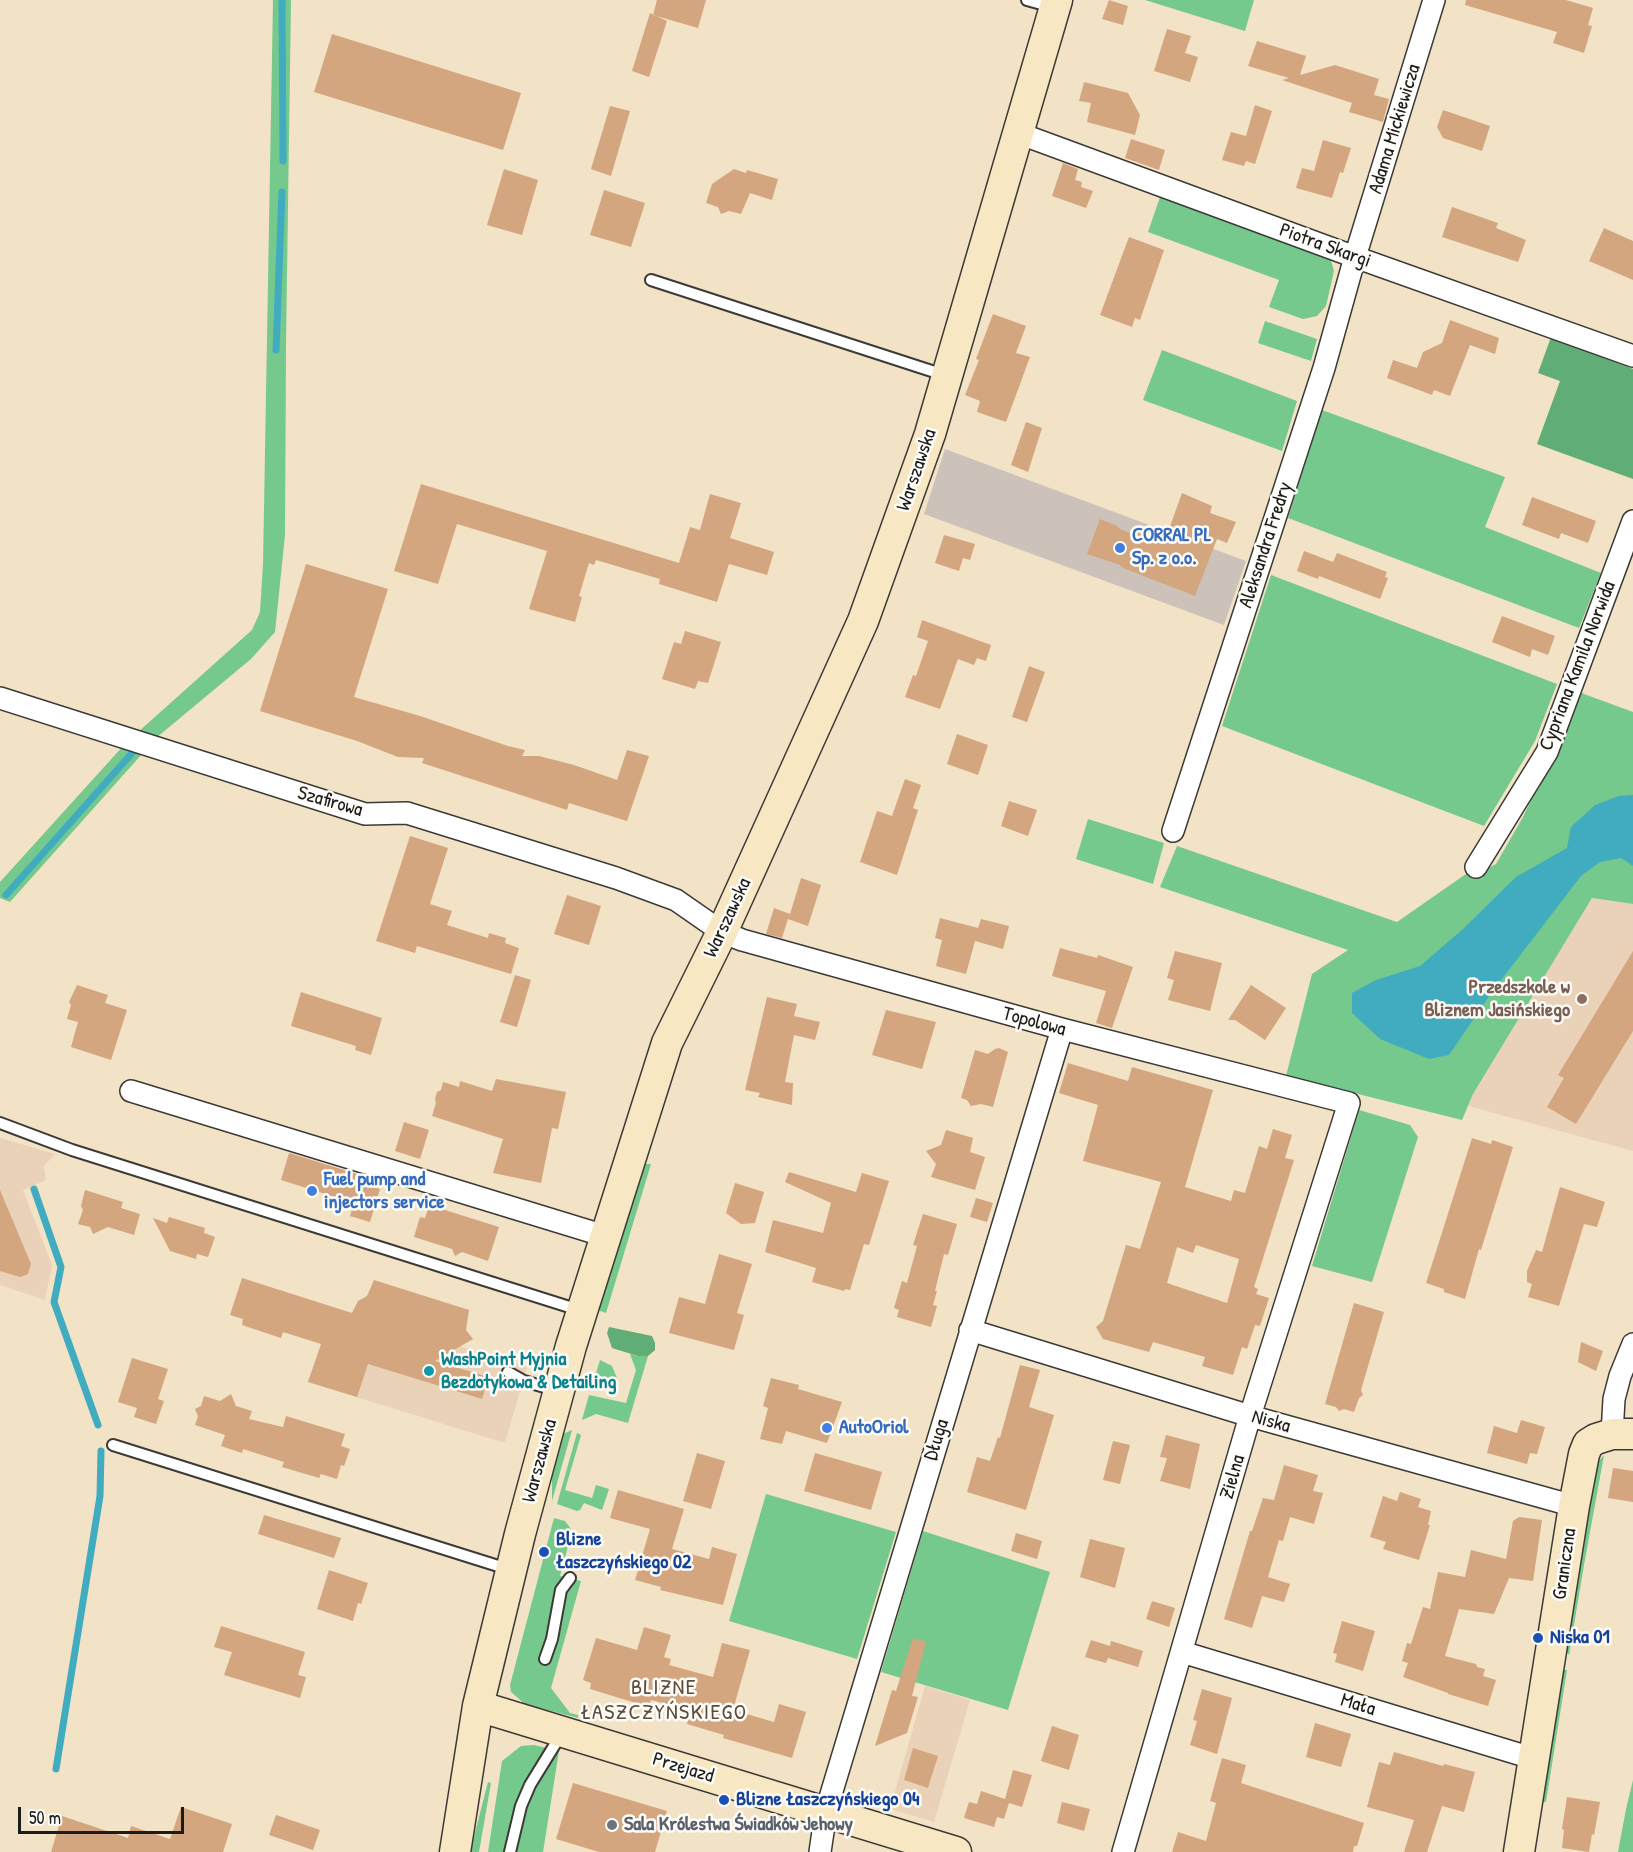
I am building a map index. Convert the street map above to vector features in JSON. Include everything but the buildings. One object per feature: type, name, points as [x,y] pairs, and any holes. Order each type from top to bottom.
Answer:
[{"type":"main road","name":"Warszawska","points":[[455,1852],[478,1706],[511,1570],[558,1392],[605,1236],[667,1043],[722,932],[863,621],[930,434],[1018,133],[1046,3]]},
{"type":"main road","name":"Graniczna","points":[[1519,1852],[1584,1454],[1588,1444],[1596,1439],[1623,1434]]},
{"type":"main road","name":"Przejazd","points":[[478,1706],[956,1852]]},
{"type":"street","name":"Adama Mickiewicza","points":[[1355,257],[1434,0]]},
{"type":"street","name":"Piotra Skargi","points":[[1018,133],[1633,356]]},
{"type":"street","name":"Aleksandra Fredry","points":[[1173,831],[1324,368],[1355,257]]},
{"type":"street","name":"Cypriana Kamila Norwida","points":[[1476,867],[1547,752],[1633,521]]},
{"type":"street","name":"Szafirowa","points":[[0,698],[365,814],[407,813],[616,878],[676,900],[722,932]]},
{"type":"street","name":"Topolowa","points":[[722,932],[742,940],[1062,1029],[1349,1103]]},
{"type":"street","name":"Długa","points":[[820,1852],[826,1811],[1062,1029]]},
{"type":"street","points":[[131,1091],[605,1236]]},
{"type":"street","name":"Zielna","points":[[1124,1852],[1250,1416],[1349,1103]]},
{"type":"street","name":"Niska","points":[[970,1330],[1250,1416],[1574,1506]]},
{"type":"street","points":[[1623,1434],[1614,1399],[1620,1376],[1633,1344]]},
{"type":"street","name":"Mała","points":[[1182,1652],[1535,1759]]},
{"type":"lane","points":[[651,280],[947,377]]},
{"type":"lane","points":[[0,1123],[72,1150],[582,1311]]},
{"type":"lane","points":[[508,1372],[558,1392]]},
{"type":"lane","points":[[113,1446],[511,1570]]},
{"type":"lane","points":[[545,1659],[552,1640],[561,1590],[570,1578]]},
{"type":"lane","points":[[510,1852],[521,1806],[530,1785],[563,1732]]},
{"type":"shaded area","points":[[945,449],[1246,561],[1224,625],[924,514]]},
{"type":"shaded area","name":"Przedszkole w Bliznem Jasińskiego","points":[[1592,898],[1633,904],[1633,1151],[1468,1106],[1473,1094]]},
{"type":"shaded area","points":[[0,1138],[55,1154],[44,1166],[46,1180],[23,1190],[52,1265],[45,1300],[0,1285]]},
{"type":"shaded area","points":[[334,1308],[527,1367],[505,1443],[308,1382]]},
{"type":"shaded area","points":[[925,1686],[970,1700],[934,1822],[890,1809]]},
{"type":"green space","points":[[273,0],[291,0],[285,535],[275,632],[251,659],[156,738],[137,733],[252,630],[260,612],[263,564]]},
{"type":"green space","points":[[1145,0],[1254,0],[1245,31]]},
{"type":"green space","points":[[1160,197],[1330,257],[1334,271],[1326,306],[1317,316],[1303,319],[1269,307],[1279,280],[1148,232]]},
{"type":"green space","points":[[1265,321],[1317,339],[1311,361],[1258,343]]},
{"type":"green space","points":[[1551,337],[1633,369],[1633,479],[1537,444],[1560,381],[1538,373]]},
{"type":"green space","points":[[1162,350],[1297,401],[1282,451],[1143,400]]},
{"type":"green space","points":[[1322,410],[1505,477],[1485,527],[1601,573],[1579,628],[1288,518]]},
{"type":"green space","points":[[1271,575],[1557,684],[1535,741],[1484,826],[1222,726]]},
{"type":"green space","points":[[1578,690],[1633,712],[1633,904],[1592,898],[1473,1094],[1462,1120],[1286,1076],[1312,974],[1348,950],[1160,887],[1177,846],[1397,922],[1476,867],[1482,871],[1496,864],[1523,817],[1556,747]]},
{"type":"green space","points":[[124,745],[142,754],[10,902],[0,898],[0,882]]},
{"type":"green space","points":[[1088,819],[1164,843],[1153,884],[1076,859]]},
{"type":"green space","points":[[1359,1110],[1410,1125],[1418,1137],[1372,1282],[1312,1266]]},
{"type":"green space","points":[[643,1164],[651,1164],[606,1313],[600,1311],[598,1307]]},
{"type":"green space","points":[[609,1327],[652,1336],[655,1350],[648,1356],[638,1356],[612,1348],[607,1333]]},
{"type":"green space","points":[[630,1354],[648,1356],[628,1423],[596,1414],[582,1420],[589,1395],[626,1403],[636,1370]]},
{"type":"green space","points":[[600,1360],[612,1366],[617,1378],[613,1387],[608,1388],[593,1383]]},
{"type":"green space","points":[[572,1430],[552,1501],[552,1465],[559,1438]]},
{"type":"green space","points":[[577,1433],[581,1435],[565,1490],[592,1498],[596,1485],[609,1489],[602,1510],[584,1503],[577,1511],[557,1504]]},
{"type":"green space","points":[[1604,1455],[1569,1655],[1565,1651],[1582,1519],[1588,1519],[1597,1463]]},
{"type":"green space","points":[[766,1494],[896,1532],[857,1659],[729,1621]]},
{"type":"green space","points":[[554,1518],[565,1521],[571,1529],[560,1576],[581,1581],[551,1688],[570,1713],[578,1715],[578,1718],[525,1704],[511,1692],[510,1685]]},
{"type":"green space","points":[[923,1531],[1050,1572],[1008,1710],[881,1672]]},
{"type":"green space","points":[[1562,1670],[1567,1670],[1546,1802],[1542,1802]]},
{"type":"green space","points":[[534,1745],[559,1751],[543,1852],[488,1852],[502,1761],[521,1746]]},
{"type":"green space","points":[[1633,1780],[1633,1852],[1618,1852],[1626,1809]]},
{"type":"green space","points":[[488,1782],[491,1783],[479,1852],[470,1852]]},
{"type":"water","points":[[1633,795],[1633,866],[1621,858],[1600,862],[1581,876],[1492,992],[1449,1055],[1429,1059],[1380,1039],[1352,1013],[1352,993],[1376,980],[1420,966],[1463,929],[1516,877],[1567,848],[1571,827],[1595,805],[1619,796]]},
{"type":"waterway","points":[[282,0],[283,161]]},
{"type":"waterway","points":[[276,350],[282,192]]},
{"type":"waterway","points":[[6,895],[133,752]]},
{"type":"waterway","points":[[34,1189],[61,1267],[54,1302],[98,1425]]},
{"type":"waterway","points":[[56,1769],[100,1496],[101,1451]]},
{"type":"place","name":"CORRAL PL Sp. z o.o.","points":[[1120,548]]},
{"type":"place","name":"Przedszkole w Bliznem Jasińskiego","points":[[1582,999]]},
{"type":"place","name":"Fuel pump and injectors service","points":[[312,1191]]},
{"type":"place","name":"WashPoint Myjnia Bezdotykowa & Detailing","points":[[429,1371]]},
{"type":"place","name":"AutoOriol","points":[[827,1428]]},
{"type":"place","name":"Blizne Łaszczyńskiego 02","points":[[544,1552]]},
{"type":"place","name":"Niska 01","points":[[1538,1638]]},
{"type":"place","name":"Blizne Łaszczyńskiego 04","points":[[724,1800]]},
{"type":"place","name":"Sala Królestwa Świadków Jehowy","points":[[612,1825]]},
{"type":"district","name":"BLIZNE ŁASZCZYŃSKIEGO","points":[[664,1700]]}]
